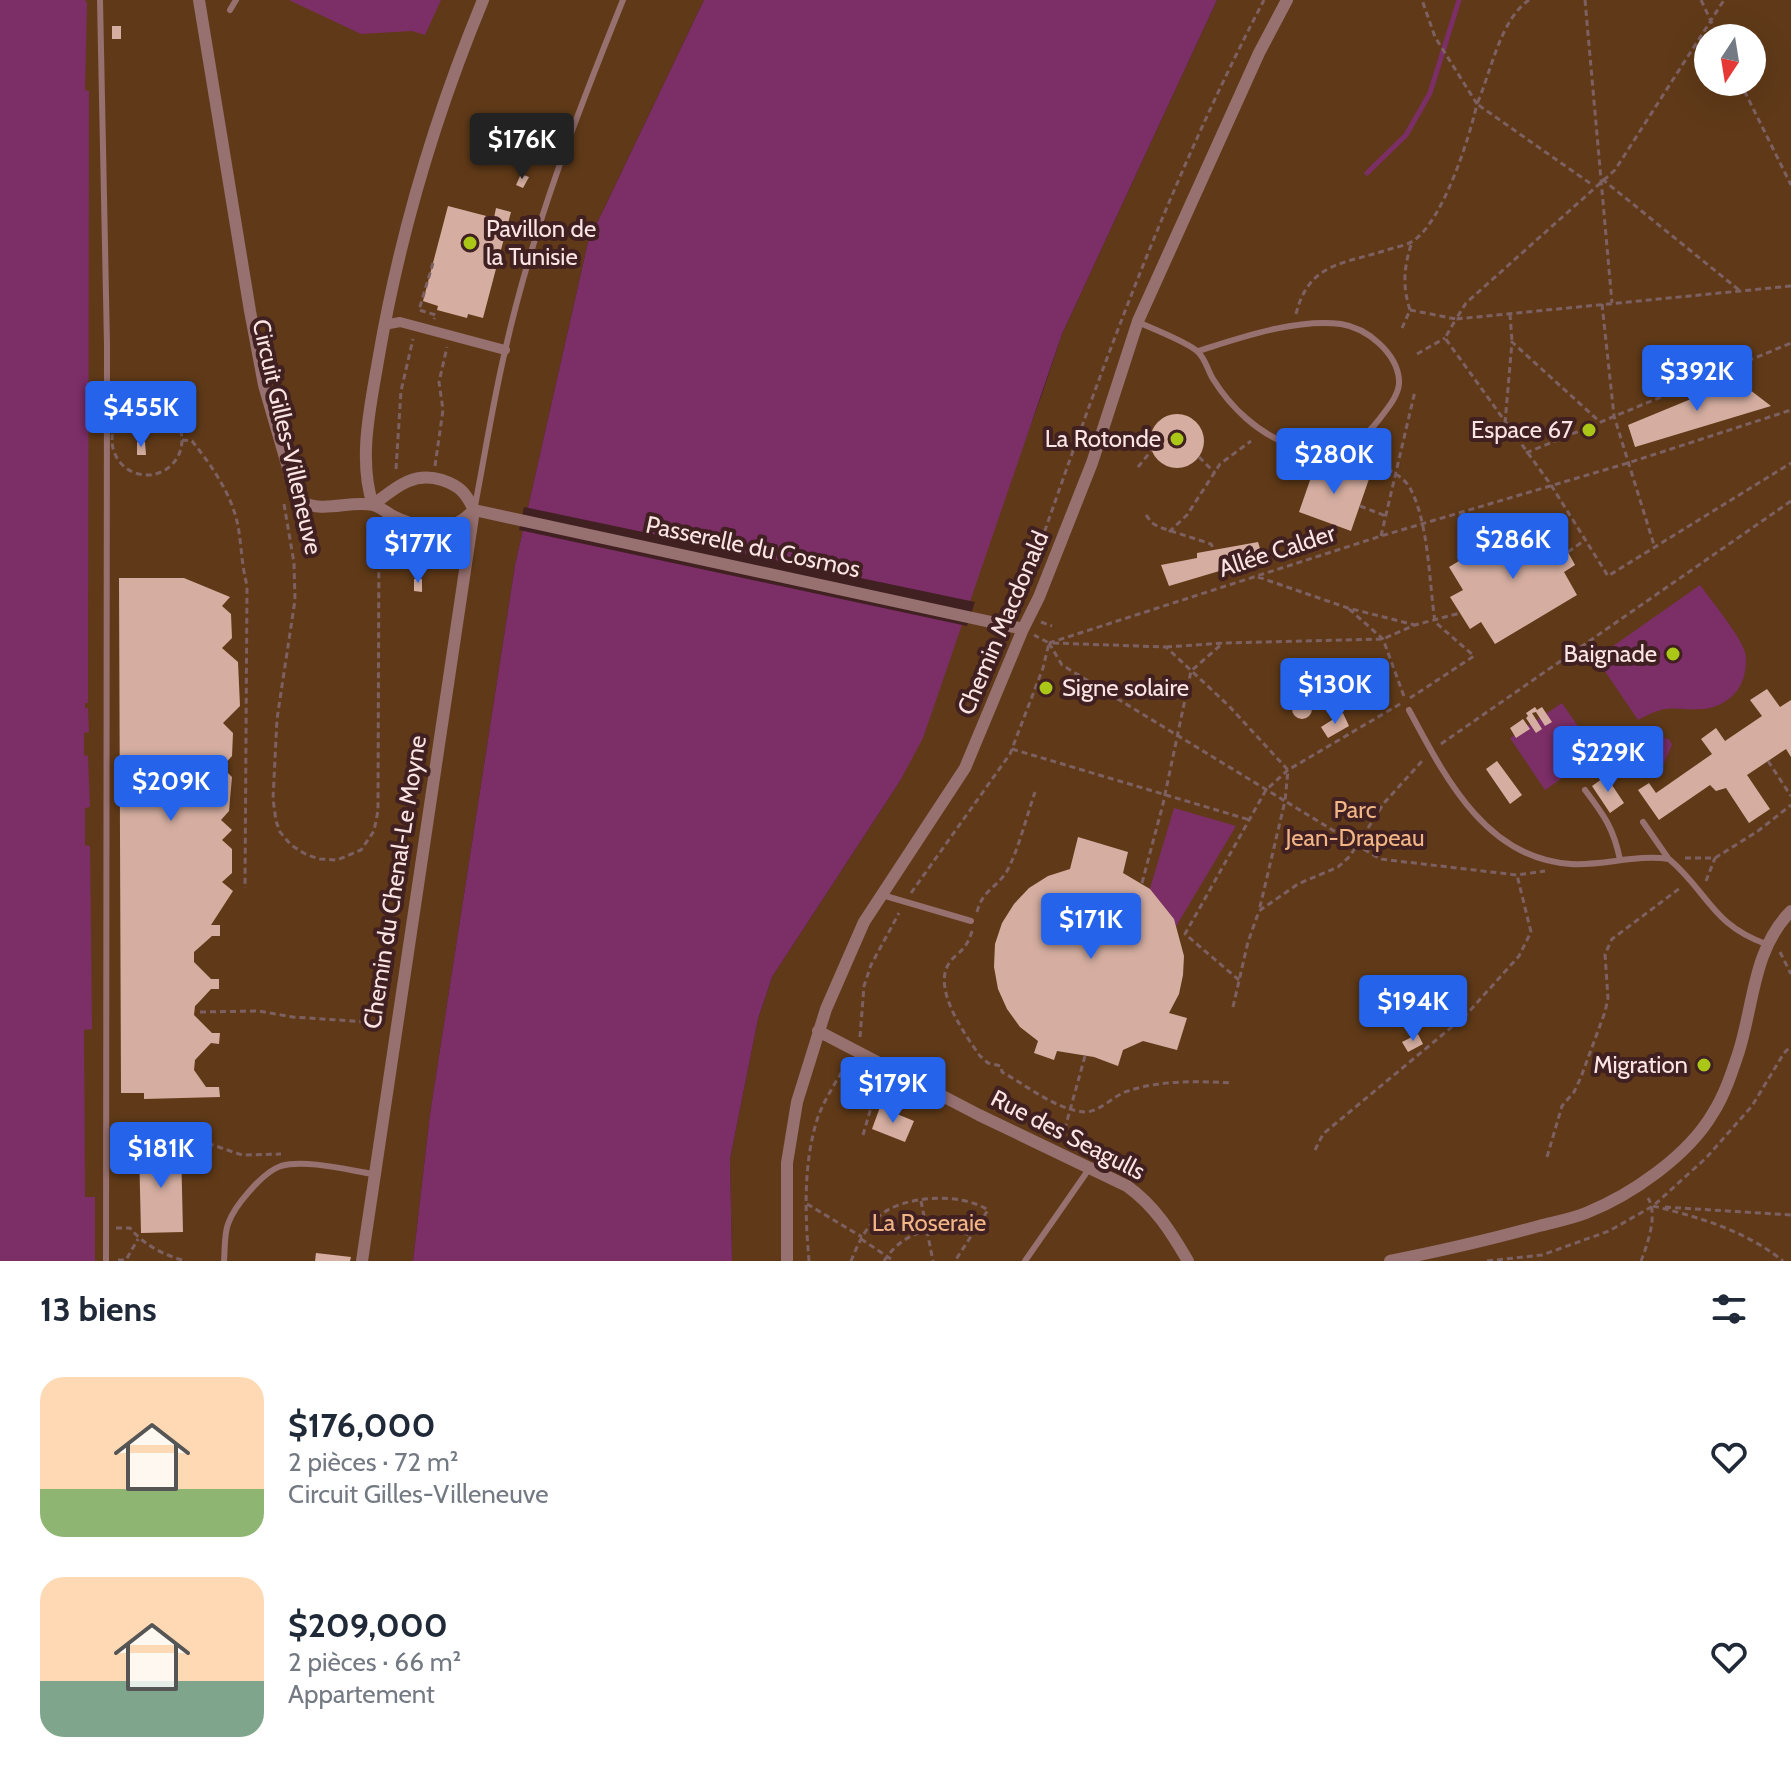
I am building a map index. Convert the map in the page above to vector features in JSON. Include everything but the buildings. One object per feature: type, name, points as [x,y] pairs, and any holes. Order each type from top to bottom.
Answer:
[{"type":"street","name":"Circuit Gilles-Villeneuve","points":[[199,0],[264,385],[295,492],[300,501],[315,507],[376,507]]},
{"type":"street","points":[[376,507],[397,486],[418,477],[432,477],[466,492],[474,510],[461,523],[441,529],[418,525],[393,517],[376,507],[367,485],[368,431],[384,325],[417,186],[459,59],[483,0]]},
{"type":"street","name":"Chemin Macdonald","points":[[787,1261],[787,1163],[797,1102],[818,1031],[852,946],[880,895],[965,768],[1039,597],[1093,459],[1138,321],[1259,53],[1287,0]]},
{"type":"street","points":[[384,325],[400,322],[505,350]]},
{"type":"street","name":"Passerelle du Cosmos","points":[[474,510],[1023,629]]},
{"type":"street","name":"Chemin du Chenal-Le Moyne","points":[[362,1261],[474,510]]},
{"type":"street","points":[[1390,1261],[1487,1241],[1584,1214],[1640,1184],[1664,1166],[1712,1115],[1731,1077],[1771,946],[1791,911]]},
{"type":"street","name":"Rue des Seagulls","points":[[818,1031],[1127,1186],[1145,1199],[1188,1261]]},
{"type":"lane","points":[[100,0],[107,345],[106,1261]]},
{"type":"lane","points":[[474,510],[505,350],[562,158],[623,0]]},
{"type":"lane","points":[[1138,321],[1198,351],[1228,400],[1250,423],[1273,437],[1304,449],[1336,450],[1352,446],[1370,433],[1391,404],[1399,381],[1385,350],[1368,334],[1342,324],[1314,324],[1259,333],[1198,351]]},
{"type":"lane","points":[[1409,710],[1431,752],[1469,810],[1485,827],[1522,850],[1572,865],[1645,857],[1669,859]]},
{"type":"lane","points":[[1585,790],[1605,815],[1615,835],[1620,860]]},
{"type":"lane","points":[[1643,822],[1669,859],[1721,919],[1737,931],[1771,946]]},
{"type":"lane","points":[[880,895],[972,925]]},
{"type":"lane","points":[[224,1261],[227,1226],[234,1212],[247,1193],[279,1166],[315,1166],[373,1174]]},
{"type":"lane","points":[[1025,1261],[1089,1169]]},
{"type":"path","points":[[1422,0],[1435,37],[1477,104],[1591,184]]},
{"type":"path","points":[[1292,327],[1307,286],[1317,274],[1333,265],[1412,242],[1431,224],[1468,143],[1477,104],[1505,30],[1516,9],[1529,0]]},
{"type":"path","points":[[1585,0],[1612,303]]},
{"type":"path","points":[[1701,0],[1711,22]]},
{"type":"path","points":[[1417,354],[1445,338],[1466,303],[1615,170],[1724,0]]},
{"type":"path","points":[[1747,96],[1791,185]]},
{"type":"path","points":[[1602,179],[1739,290]]},
{"type":"path","points":[[1402,328],[1410,310],[1404,292],[1404,278],[1412,242]]},
{"type":"path","points":[[431,330],[436,315],[419,310],[433,263]]},
{"type":"path","points":[[1410,310],[1456,319],[1791,286]]},
{"type":"path","points":[[1602,304],[1614,416],[1655,547]]},
{"type":"path","points":[[1505,423],[1512,342],[1510,314]]},
{"type":"path","points":[[396,473],[401,391],[408,353],[418,327]]},
{"type":"path","points":[[435,466],[443,410],[439,382],[450,335]]},
{"type":"path","points":[[1445,338],[1551,485],[1608,576],[1791,463]]},
{"type":"path","points":[[1512,342],[1600,422]]},
{"type":"path","points":[[1526,453],[1791,343]]},
{"type":"path","points":[[1381,536],[1415,391]]},
{"type":"path","points":[[147,405],[168,412],[175,420],[182,440],[175,461],[167,469],[145,475],[133,473],[123,466],[112,445],[112,433],[124,413],[147,405]]},
{"type":"path","name":"Allée Calder","points":[[1049,643],[1381,536],[1628,463],[1791,410]]},
{"type":"path","points":[[182,440],[192,441],[208,461],[235,512],[247,585],[245,888]]},
{"type":"path","points":[[1169,532],[1187,515],[1220,464],[1251,441]]},
{"type":"path","points":[[1138,467],[1151,451]]},
{"type":"path","points":[[1199,457],[1215,473]]},
{"type":"path","points":[[1239,980],[1185,934],[1266,790],[1288,770],[1474,656],[1435,622],[1422,524],[1409,486],[1396,474],[1369,460]]},
{"type":"path","name":"Circuit Gilles-Villeneuve","points":[[283,497],[294,563],[295,600],[277,719],[273,799],[280,832],[291,845],[320,859],[337,860],[361,850],[374,831],[378,811],[376,507]]},
{"type":"path","points":[[1259,911],[1298,884],[1338,867],[1357,846],[1384,803],[1431,752],[1791,501]]},
{"type":"path","points":[[1360,506],[1386,516]]},
{"type":"path","points":[[1146,515],[1152,523],[1169,532],[1211,544],[1214,550]]},
{"type":"path","points":[[1568,552],[1585,540]]},
{"type":"path","points":[[1257,576],[1348,608],[1415,625]]},
{"type":"path","points":[[1348,608],[1383,639],[1405,701]]},
{"type":"path","points":[[1023,629],[1049,643],[1166,647],[1383,639],[1415,625],[1460,613]]},
{"type":"path","points":[[1041,622],[1052,626]]},
{"type":"path","points":[[1049,643],[1062,665],[1380,859],[1517,875],[1536,874],[1553,869],[1560,863]]},
{"type":"path","points":[[858,1043],[864,986],[871,965],[905,902],[1012,749],[1043,668],[1049,643]]},
{"type":"path","points":[[1142,883],[1163,804],[1191,671],[1224,643]]},
{"type":"path","points":[[1166,647],[1229,706],[1288,770],[1285,801],[1233,1007]]},
{"type":"path","points":[[1012,749],[1250,820]]},
{"type":"path","points":[[1768,761],[1791,796]]},
{"type":"path","points":[[977,913],[986,891],[1007,871],[1035,792]]},
{"type":"path","points":[[1669,859],[1715,858],[1758,831],[1791,805]]},
{"type":"path","points":[[1702,896],[1715,858]]},
{"type":"path","points":[[1315,1150],[1323,1134],[1465,1016],[1519,956],[1531,932],[1517,875]]},
{"type":"path","points":[[1547,1157],[1562,1106],[1581,1077],[1605,1012],[1608,998],[1605,954],[1612,939],[1690,882]]},
{"type":"path","points":[[972,925],[968,945],[947,966],[945,975],[950,1008],[967,1037],[988,1063],[1001,1066],[1002,1072],[1070,1108],[1091,1111],[1117,1095],[1139,1087],[1206,1081],[1232,1083]]},
{"type":"path","points":[[1771,946],[1791,974]]},
{"type":"path","points":[[200,1012],[258,1011],[293,1017],[396,1024]]},
{"type":"path","points":[[809,1261],[807,1204],[812,1144],[819,1115],[851,1056]]},
{"type":"path","points":[[1059,1146],[1085,1056]]},
{"type":"path","points":[[863,1135],[885,1066]]},
{"type":"path","points":[[107,1143],[204,1142],[242,1155],[281,1153],[287,1165]]},
{"type":"path","points":[[851,1261],[862,1238],[876,1218],[884,1213],[921,1201],[955,1199],[969,1201],[988,1210],[955,1261]]},
{"type":"path","points":[[921,1201],[933,1261]]},
{"type":"path","points":[[807,1204],[894,1261]]},
{"type":"path","points":[[1653,1206],[1791,1215]]},
{"type":"path","points":[[1641,1261],[1653,1206]]},
{"type":"path","points":[[1653,1206],[1727,1229],[1764,1246],[1783,1261]]},
{"type":"path","points":[[121,1228],[130,1228],[138,1239],[186,1261]]},
{"type":"path","points":[[884,1261],[904,1240],[927,1230],[948,1229],[972,1236]]},
{"type":"path","points":[[126,1260],[138,1239]]},
{"type":"green space","points":[[0,0],[704,0],[588,242],[515,565],[430,1114],[413,1261],[0,1261]]},
{"type":"green space","name":"Parc Jean-Drapeau","points":[[1217,0],[1791,0],[1791,1261],[732,1261],[730,1159],[758,1019],[772,977],[900,781],[1062,334]]},
{"type":"shaded area","points":[[0,0],[85,0],[87,3],[88,703],[85,703],[85,708],[88,708],[89,732],[84,733],[84,755],[88,756],[90,807],[85,808],[85,845],[90,846],[92,1029],[84,1030],[85,1197],[95,1197],[95,1261],[0,1261]]},
{"type":"shaded area","points":[[289,0],[441,0],[425,35],[412,31],[361,34]]},
{"type":"shaded area","points":[[704,0],[1217,0],[1062,334],[923,738],[900,781],[772,977],[758,1019],[730,1159],[732,1261],[413,1261],[430,1114],[515,565],[588,242]]},
{"type":"shaded area","name":"Baignade","points":[[1700,585],[1732,628],[1745,652],[1741,684],[1732,696],[1717,706],[1665,709],[1638,720],[1596,658]]},
{"type":"shaded area","points":[[1562,703],[1597,754],[1545,790],[1510,738]]},
{"type":"shaded area","points":[[1653,736],[1669,739],[1672,745],[1664,763],[1653,765],[1647,774],[1641,775],[1627,766],[1633,754],[1631,744],[1635,739],[1650,745]]},
{"type":"shaded area","points":[[1174,808],[1236,826],[1162,950],[1134,942]]},
{"type":"pier","points":[[524,507],[975,602],[967,626],[519,530]]},
{"type":"waterway","points":[[1367,173],[1406,135],[1430,93],[1459,0]]},
{"type":"place","name":"Pavillon de la Tunisie","points":[[470,243]]},
{"type":"place","name":"Espace 67","points":[[1589,430]]},
{"type":"place","name":"La Rotonde","points":[[1177,439]]},
{"type":"place","name":"Baignade","points":[[1673,654]]},
{"type":"place","name":"Signe solaire","points":[[1046,688]]},
{"type":"place","name":"Migration","points":[[1704,1065]]},
{"type":"park label","name":"La Roseraie","points":[[929,1223]]}]
